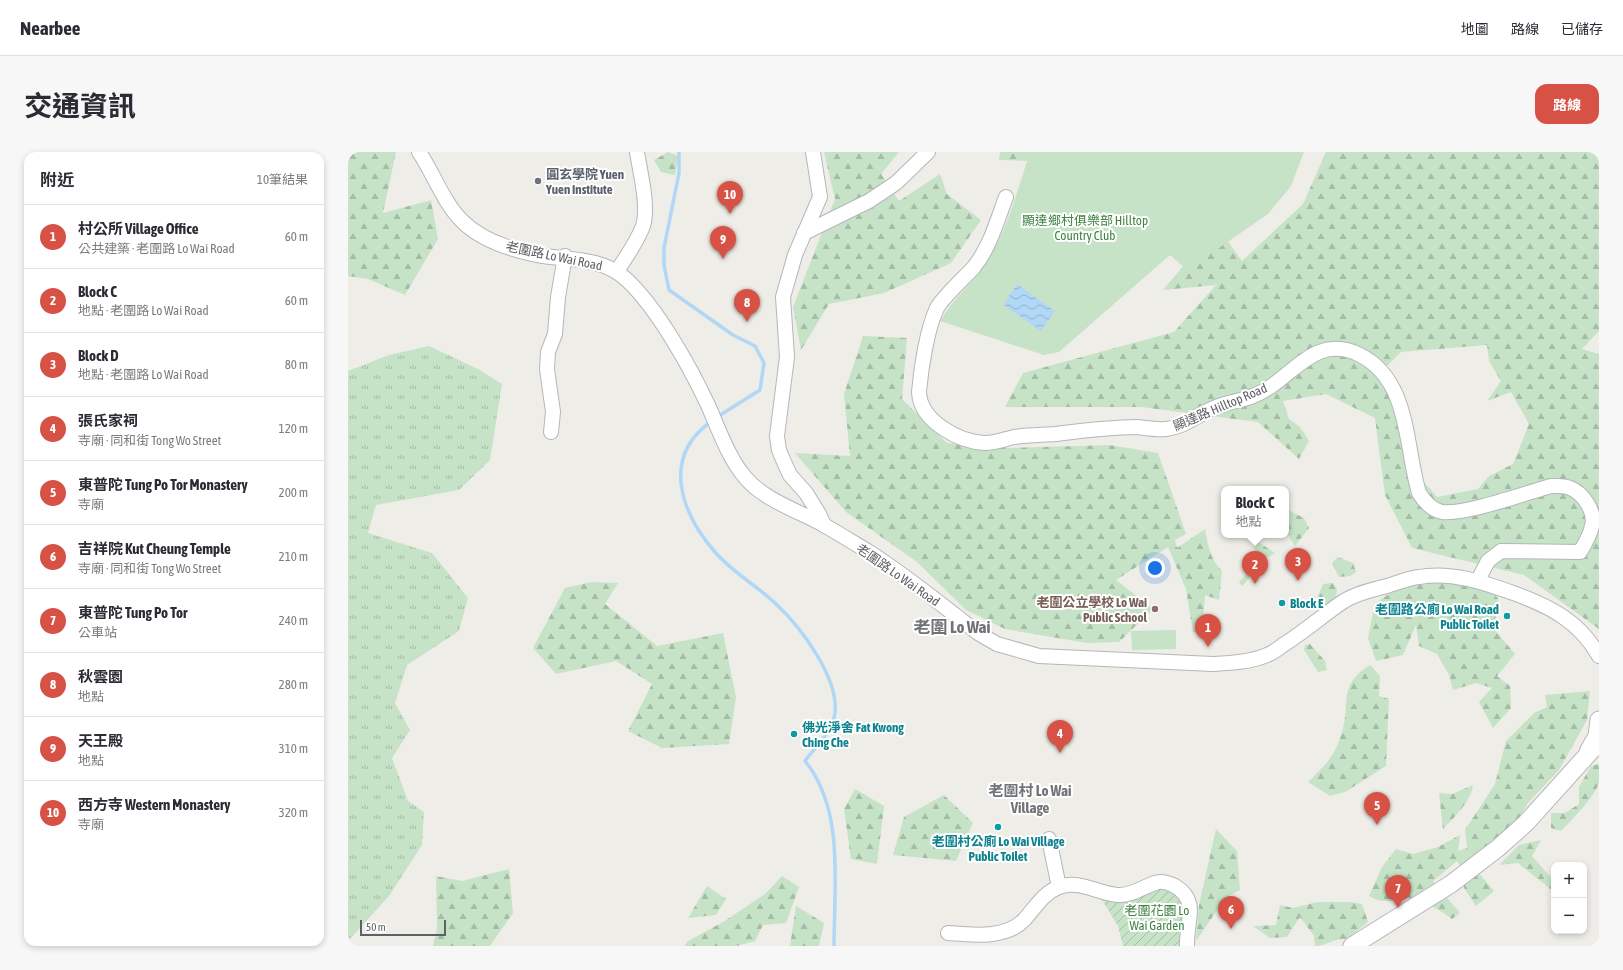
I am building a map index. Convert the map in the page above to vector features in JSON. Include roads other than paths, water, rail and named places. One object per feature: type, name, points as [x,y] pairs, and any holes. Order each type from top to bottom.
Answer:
[{"type":"street","name":"老圍路 Lo Wai Road","points":[[420,152],[448,204],[463,221],[480,234],[502,245],[526,252],[546,256],[565,256],[606,265],[617,271],[642,296],[673,340],[707,402],[726,445],[743,475],[754,487],[824,525],[871,554],[978,633],[997,644],[1039,656],[1213,664],[1235,662],[1267,655],[1304,632],[1346,600],[1365,592],[1419,577],[1450,577],[1478,580],[1543,604],[1557,611],[1571,621],[1582,633],[1598,656]]},
{"type":"street","points":[[617,271],[637,240],[643,224],[645,211],[637,152]]},
{"type":"street","points":[[813,152],[820,197],[795,255],[783,298],[786,357],[777,436],[779,450],[790,475],[806,493],[824,525]]},
{"type":"street","points":[[804,233],[869,202],[896,183],[928,152]]},
{"type":"street","name":"顯達路 Hilltop Road","points":[[1006,197],[994,232],[984,250],[974,266],[938,306],[932,323],[920,379],[919,401],[932,419],[956,435],[971,441],[987,443],[1015,437],[1107,428],[1166,429],[1184,424],[1215,407],[1248,398],[1266,390],[1301,361],[1316,352],[1332,349],[1348,350],[1361,355],[1372,363],[1390,381],[1399,401],[1419,493],[1424,501],[1431,507],[1440,512],[1465,510],[1551,486],[1560,486],[1571,488],[1581,495],[1589,507],[1593,525],[1580,552],[1501,551],[1488,561],[1478,580]]},
{"type":"street","points":[[551,432],[553,412],[547,369],[548,352],[555,334],[558,297],[565,256]]},
{"type":"street","points":[[1585,757],[1597,736],[1599,720]]},
{"type":"street","points":[[1352,946],[1450,884],[1498,848],[1526,823],[1599,742]]},
{"type":"street","points":[[1049,839],[1059,887]]},
{"type":"street","points":[[948,933],[986,934],[1006,931],[1016,927],[1047,894],[1059,887],[1069,885],[1082,886],[1111,894],[1122,895],[1131,894],[1158,882],[1169,883],[1186,893],[1191,909],[1187,946]]},
{"type":"water","points":[[1017,284],[1055,311],[1041,331],[1003,305]]},
{"type":"waterway","points":[[679,152],[679,173],[664,248],[664,265],[669,290],[733,335],[755,346],[764,363],[760,390],[717,417]]},
{"type":"waterway","points":[[712,421],[696,435],[686,451],[681,467],[681,485],[685,502],[693,520],[715,552],[736,572],[775,603],[796,626],[817,656],[826,672],[832,688],[835,704],[832,724],[805,761],[818,781],[826,802],[832,825],[835,874],[834,946]]},
{"type":"place","name":"圓玄學院 Yuen Yuen Institute","points":[[538,181]]},
{"type":"place","name":"西方寺 Western Monastery","points":[[730,214]]},
{"type":"place","name":"天王殿","points":[[723,259]]},
{"type":"place","name":"秋雲園","points":[[747,322]]},
{"type":"place","name":"Block D","points":[[1298,581]]},
{"type":"place","name":"Block C","points":[[1255,584]]},
{"type":"place","name":"Block E","points":[[1282,603]]},
{"type":"place","name":"老圍公立學校 Lo Wai Public School","points":[[1155,609]]},
{"type":"place","name":"老圍路公廁 Lo Wai Road Public Toilet","points":[[1507,616]]},
{"type":"place","name":"村公所 Village Office","points":[[1208,647]]},
{"type":"place","name":"佛光淨舍 Fat Kwong Ching Che","points":[[794,734]]},
{"type":"place","name":"張氏家祠","points":[[1060,753]]},
{"type":"place","name":"東普陀 Tung Po Tor Monastery","points":[[1377,825]]},
{"type":"place","name":"老圍村公廁 Lo Wai Village Public Toilet","points":[[998,827]]},
{"type":"place","name":"東普陀 Tung Po Tor","points":[[1398,908]]},
{"type":"place","name":"吉祥院 Kut Cheung Temple","points":[[1231,929]]},
{"type":"district","name":"老圍 Lo Wai","points":[[952,627]]},
{"type":"district","name":"老圍村 Lo Wai Village","points":[[1030,798]]},
{"type":"park label","name":"顯達鄉村俱樂部 Hilltop Country Club","points":[[1085,228]]},
{"type":"park label","name":"老圍花園 Lo Wai Garden","points":[[1157,918]]}]
